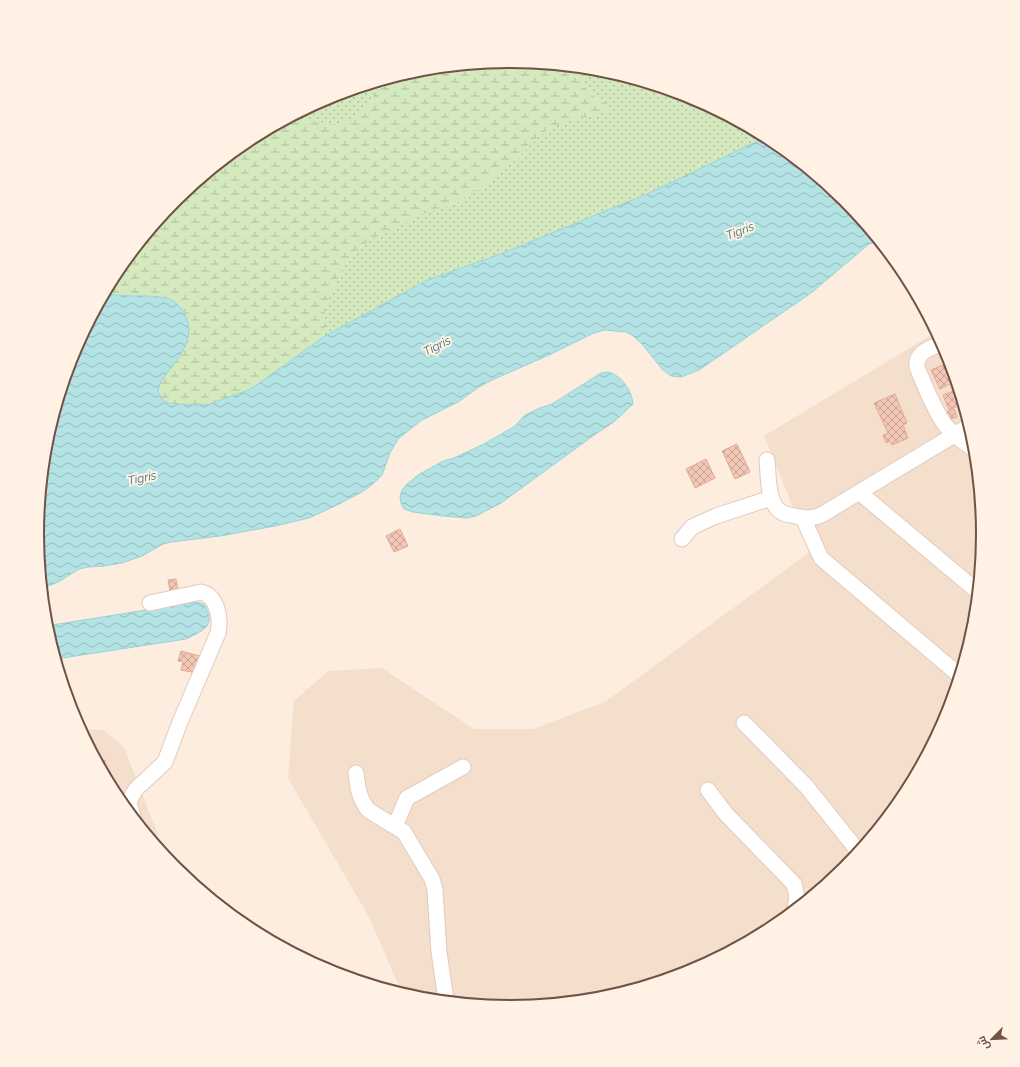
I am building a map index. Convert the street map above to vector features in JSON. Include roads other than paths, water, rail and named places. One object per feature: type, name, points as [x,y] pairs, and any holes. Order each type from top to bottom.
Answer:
[{"type":"street","points":[[937,345],[924,351],[916,363],[917,367],[928,394],[945,425],[954,435],[967,444]]},
{"type":"street","points":[[767,460],[771,498],[776,507],[782,512],[810,519],[859,492],[964,429]]},
{"type":"street","points":[[859,492],[973,587]]},
{"type":"street","points":[[682,539],[692,527],[716,516],[771,498]]},
{"type":"street","points":[[803,518],[821,558],[955,671]]},
{"type":"street","points":[[129,802],[136,789],[165,762],[180,722],[218,633],[220,623],[218,613],[210,596],[201,592],[150,603]]},
{"type":"street","points":[[744,723],[806,786],[855,847]]},
{"type":"street","points":[[395,826],[407,798],[463,767]]},
{"type":"street","points":[[356,773],[358,788],[367,808],[404,832],[432,879],[435,890],[439,952],[445,995]]},
{"type":"street","points":[[708,790],[726,814],[794,884],[797,897],[796,901]]},
{"type":"water","name":"Tigris","points":[[759,140],[794,164],[817,183],[840,204],[874,243],[869,244],[811,293],[699,370],[681,377],[671,376],[662,369],[642,344],[632,335],[626,332],[605,330],[594,333],[492,380],[458,402],[422,420],[398,439],[390,453],[382,475],[373,484],[362,492],[333,507],[309,518],[275,526],[163,544],[142,556],[122,563],[79,569],[60,581],[47,587],[44,534],[45,503],[53,443],[60,413],[79,355],[110,294],[166,298],[179,305],[187,321],[189,335],[184,349],[163,379],[158,392],[162,399],[168,403],[190,405],[209,404],[251,389],[325,336],[425,281],[503,253],[647,194]]},
{"type":"water","points":[[607,372],[617,376],[625,384],[633,404],[615,421],[501,503],[476,516],[467,518],[413,512],[404,509],[400,497],[402,490],[418,475],[443,461],[454,458],[484,444],[515,426],[525,415],[552,404],[601,373]]},
{"type":"water","points":[[196,602],[204,604],[208,611],[209,617],[209,622],[203,630],[186,639],[61,658],[53,625]]}]
